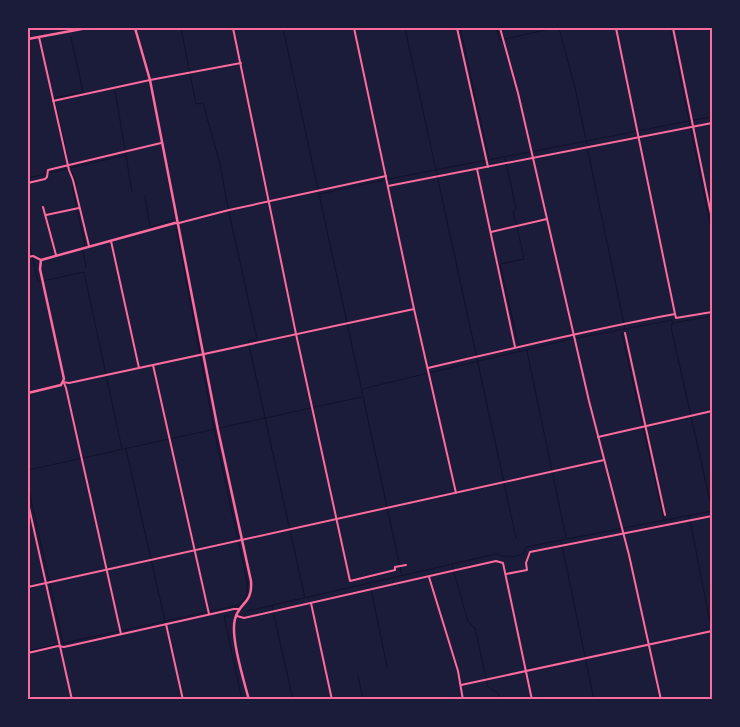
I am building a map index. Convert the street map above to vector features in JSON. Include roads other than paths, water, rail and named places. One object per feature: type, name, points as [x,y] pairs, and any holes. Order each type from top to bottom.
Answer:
[{"type":"street","points":[[60,28],[61,32]]},
{"type":"street","points":[[28,39],[87,28]]},
{"type":"street","points":[[135,28],[150,80],[201,354],[239,540],[252,588],[248,600],[238,612],[234,628],[249,700]]},
{"type":"street","points":[[233,28],[296,334],[350,580],[395,570],[395,567],[403,566]]},
{"type":"street","points":[[354,28],[414,309],[456,493]]},
{"type":"street","points":[[457,28],[488,167]]},
{"type":"street","points":[[500,28],[534,158],[574,339],[623,530],[661,700]]},
{"type":"street","points":[[616,28],[676,318],[712,312]]},
{"type":"street","points":[[673,28],[692,118],[691,127],[712,219]]},
{"type":"street","points":[[39,37],[68,168],[74,186],[86,247]]},
{"type":"street","points":[[54,101],[241,63]]},
{"type":"street","points":[[388,186],[712,123]]},
{"type":"street","points":[[28,183],[45,179],[48,170],[68,168],[123,151],[161,142]]},
{"type":"street","points":[[477,169],[518,347]]},
{"type":"street","points":[[30,257],[41,260],[228,210],[386,177]]},
{"type":"street","points":[[44,207],[56,255]]},
{"type":"street","points":[[46,215],[78,208]]},
{"type":"street","points":[[491,232],[547,219]]},
{"type":"street","points":[[111,241],[139,368]]},
{"type":"street","points":[[41,260],[42,281],[63,374],[63,382],[82,458],[120,632]]},
{"type":"street","points":[[28,393],[54,388],[63,382],[69,383],[414,309]]},
{"type":"street","points":[[428,371],[477,356],[573,334],[675,314]]},
{"type":"street","points":[[625,333],[644,427],[665,515]]},
{"type":"street","points":[[153,365],[208,612]]},
{"type":"street","points":[[598,437],[712,412]]},
{"type":"street","points":[[28,587],[604,460]]},
{"type":"street","points":[[28,503],[48,582],[72,700]]},
{"type":"street","points":[[506,574],[527,570],[526,563],[530,552],[562,546],[623,530],[712,516]]},
{"type":"street","points":[[28,653],[120,632],[166,624],[208,612],[234,608],[244,618],[496,561],[503,563],[506,574],[532,700]]},
{"type":"street","points":[[429,577],[461,685],[463,700]]},
{"type":"street","points":[[311,603],[332,700]]},
{"type":"street","points":[[166,624],[183,700]]},
{"type":"street","points":[[461,685],[712,631]]},
{"type":"waterway","points":[[181,28],[196,104],[203,103],[220,164],[257,339],[248,341],[305,598]]},
{"type":"waterway","points":[[283,28],[402,576]]},
{"type":"waterway","points":[[405,28],[516,538]]},
{"type":"waterway","points":[[460,28],[489,158]]},
{"type":"waterway","points":[[496,28],[500,40],[555,28]]},
{"type":"waterway","points":[[559,28],[587,144]]},
{"type":"waterway","points":[[670,28],[712,233]]},
{"type":"waterway","points":[[71,37],[83,92],[54,98],[70,168],[77,185],[72,186],[85,246]]},
{"type":"waterway","points":[[28,178],[126,155],[115,91]]},
{"type":"waterway","points":[[693,120],[712,117]]},
{"type":"waterway","points":[[535,151],[689,121]]},
{"type":"waterway","points":[[588,151],[625,329]]},
{"type":"waterway","points":[[320,194],[530,152]]},
{"type":"waterway","points":[[126,156],[132,192]]},
{"type":"waterway","points":[[505,158],[516,209],[513,211],[516,224]]},
{"type":"waterway","points":[[145,196],[150,227],[173,220]]},
{"type":"waterway","points":[[28,651],[239,605],[244,600],[247,581],[214,429],[176,226]]},
{"type":"waterway","points":[[517,227],[524,259],[500,264],[520,352]]},
{"type":"waterway","points":[[28,238],[38,282],[84,272],[122,449]]},
{"type":"waterway","points":[[83,250],[86,267]]},
{"type":"waterway","points":[[362,389],[567,340],[672,320],[672,323],[712,316]]},
{"type":"waterway","points":[[672,324],[671,327],[712,510]]},
{"type":"waterway","points":[[622,334],[664,520]]},
{"type":"waterway","points":[[527,351],[566,538]]},
{"type":"waterway","points":[[28,470],[361,397]]},
{"type":"waterway","points":[[126,449],[165,621]]},
{"type":"waterway","points":[[28,486],[63,643]]},
{"type":"waterway","points":[[247,611],[496,554],[514,557],[524,553],[526,547],[712,511]]},
{"type":"waterway","points":[[689,516],[712,632]]},
{"type":"waterway","points":[[561,541],[594,700]]},
{"type":"waterway","points":[[452,565],[468,622],[475,628],[488,687],[498,693],[500,700]]},
{"type":"waterway","points":[[370,584],[387,667]]},
{"type":"waterway","points":[[272,606],[293,700]]},
{"type":"waterway","points":[[228,616],[224,616],[242,700]]},
{"type":"waterway","points":[[358,675],[363,700]]}]
